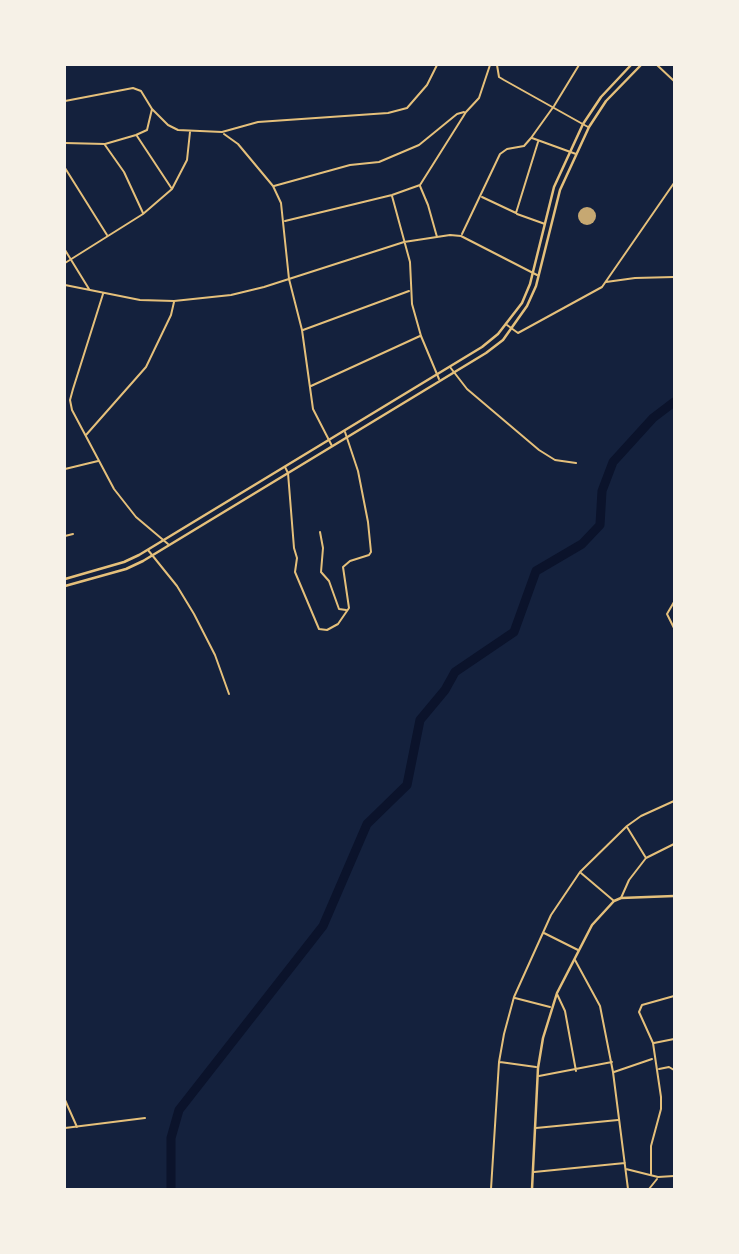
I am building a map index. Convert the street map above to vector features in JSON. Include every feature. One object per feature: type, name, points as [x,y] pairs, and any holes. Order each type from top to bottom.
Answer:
[{"type":"street","points":[[65,101],[133,88],[145,94],[152,109],[178,130],[222,132],[258,122],[388,113],[407,108],[427,85],[437,65]]},
{"type":"street","points":[[284,222],[420,186],[466,112],[479,98],[489,65]]},
{"type":"street","points":[[497,65],[499,77],[589,127]]},
{"type":"street","points":[[461,236],[500,153],[524,146],[554,106],[579,65]]},
{"type":"street","points":[[65,579],[124,562],[148,550],[482,347],[507,324],[522,303],[533,274],[554,187],[583,124],[601,97],[631,65]]},
{"type":"street","points":[[65,586],[126,569],[151,556],[486,353],[511,330],[527,306],[539,276],[560,190],[589,127],[606,101],[642,65]]},
{"type":"street","points":[[657,65],[674,80]]},
{"type":"street","points":[[618,78],[623,83]]},
{"type":"street","points":[[65,143],[105,144],[136,135],[147,130],[152,109]]},
{"type":"street","points":[[273,186],[350,165],[379,162],[419,145],[457,114],[466,112]]},
{"type":"street","points":[[65,262],[143,214],[172,189],[187,160],[190,131]]},
{"type":"street","points":[[222,132],[238,144],[273,186],[281,202],[289,279],[302,330],[313,409],[332,447]]},
{"type":"street","points":[[136,135],[172,189]]},
{"type":"street","points":[[531,138],[577,155]]},
{"type":"street","points":[[516,213],[538,142]]},
{"type":"street","points":[[105,144],[124,172],[143,214]]},
{"type":"street","points":[[65,168],[108,236]]},
{"type":"street","points":[[507,324],[511,330],[518,333],[602,287],[674,183]]},
{"type":"street","points":[[420,186],[437,237]]},
{"type":"street","points":[[392,195],[410,262],[411,290],[421,336],[439,380]]},
{"type":"street","points":[[481,197],[545,224]]},
{"type":"street","points":[[65,285],[140,300],[231,295],[404,242],[461,236],[539,276]]},
{"type":"street","points":[[65,250],[89,290]]},
{"type":"street","points":[[605,283],[635,278],[674,277]]},
{"type":"street","points":[[302,330],[411,290]]},
{"type":"street","points":[[103,293],[70,400],[72,410],[114,489],[128,508],[169,545]]},
{"type":"street","points":[[85,435],[146,367],[174,300]]},
{"type":"street","points":[[310,387],[421,336]]},
{"type":"street","points":[[450,366],[467,389],[548,457],[576,463]]},
{"type":"street","points":[[285,466],[297,558],[294,568],[319,629],[327,630],[333,628],[350,604],[343,567],[371,552],[358,471],[345,430]]},
{"type":"street","points":[[65,469],[99,461]]},
{"type":"street","points":[[320,532],[323,548],[321,572],[329,581],[339,608],[347,611]]},
{"type":"street","points":[[65,536],[73,534]]},
{"type":"street","points":[[148,550],[190,606],[215,655],[229,694]]},
{"type":"street","points":[[674,603],[667,614],[674,628]]},
{"type":"street","points":[[491,1189],[499,1062],[514,997],[551,915],[580,872],[627,827],[641,816],[674,801]]},
{"type":"street","points":[[627,827],[646,859]]},
{"type":"street","points":[[621,898],[629,880],[646,859],[674,844]]},
{"type":"street","points":[[580,872],[614,901]]},
{"type":"street","points":[[532,1189],[538,1068],[550,1007],[592,925],[614,901],[621,898],[674,896]]},
{"type":"street","points":[[543,933],[578,950]]},
{"type":"street","points":[[574,959],[592,986],[600,1006],[614,1072],[628,1189]]},
{"type":"street","points":[[557,993],[565,1011],[576,1070]]},
{"type":"street","points":[[651,1174],[653,1131],[661,1109],[653,1043],[640,1018],[640,1008],[674,996]]},
{"type":"street","points":[[514,997],[550,1007]]},
{"type":"street","points":[[653,1043],[674,1040]]},
{"type":"street","points":[[614,1072],[653,1058]]},
{"type":"street","points":[[499,1062],[538,1068]]},
{"type":"street","points":[[538,1077],[612,1062]]},
{"type":"street","points":[[657,1069],[669,1067],[674,1070]]},
{"type":"street","points":[[65,1100],[78,1127]]},
{"type":"street","points":[[65,1128],[145,1118]]},
{"type":"street","points":[[535,1128],[620,1119]]},
{"type":"street","points":[[533,1172],[625,1163]]},
{"type":"street","points":[[625,1169],[659,1177],[674,1176]]},
{"type":"street","points":[[649,1189],[659,1177]]},
{"type":"building","points":[[583,207],[591,207],[596,216],[594,223],[583,225],[578,220],[578,212]]},
{"type":"waterway","points":[[171,1189],[171,1138],[179,1110],[323,926],[367,824],[407,785],[420,720],[445,690],[455,672],[514,632],[536,571],[582,544],[600,525],[602,491],[613,462],[653,418],[674,402]]}]
